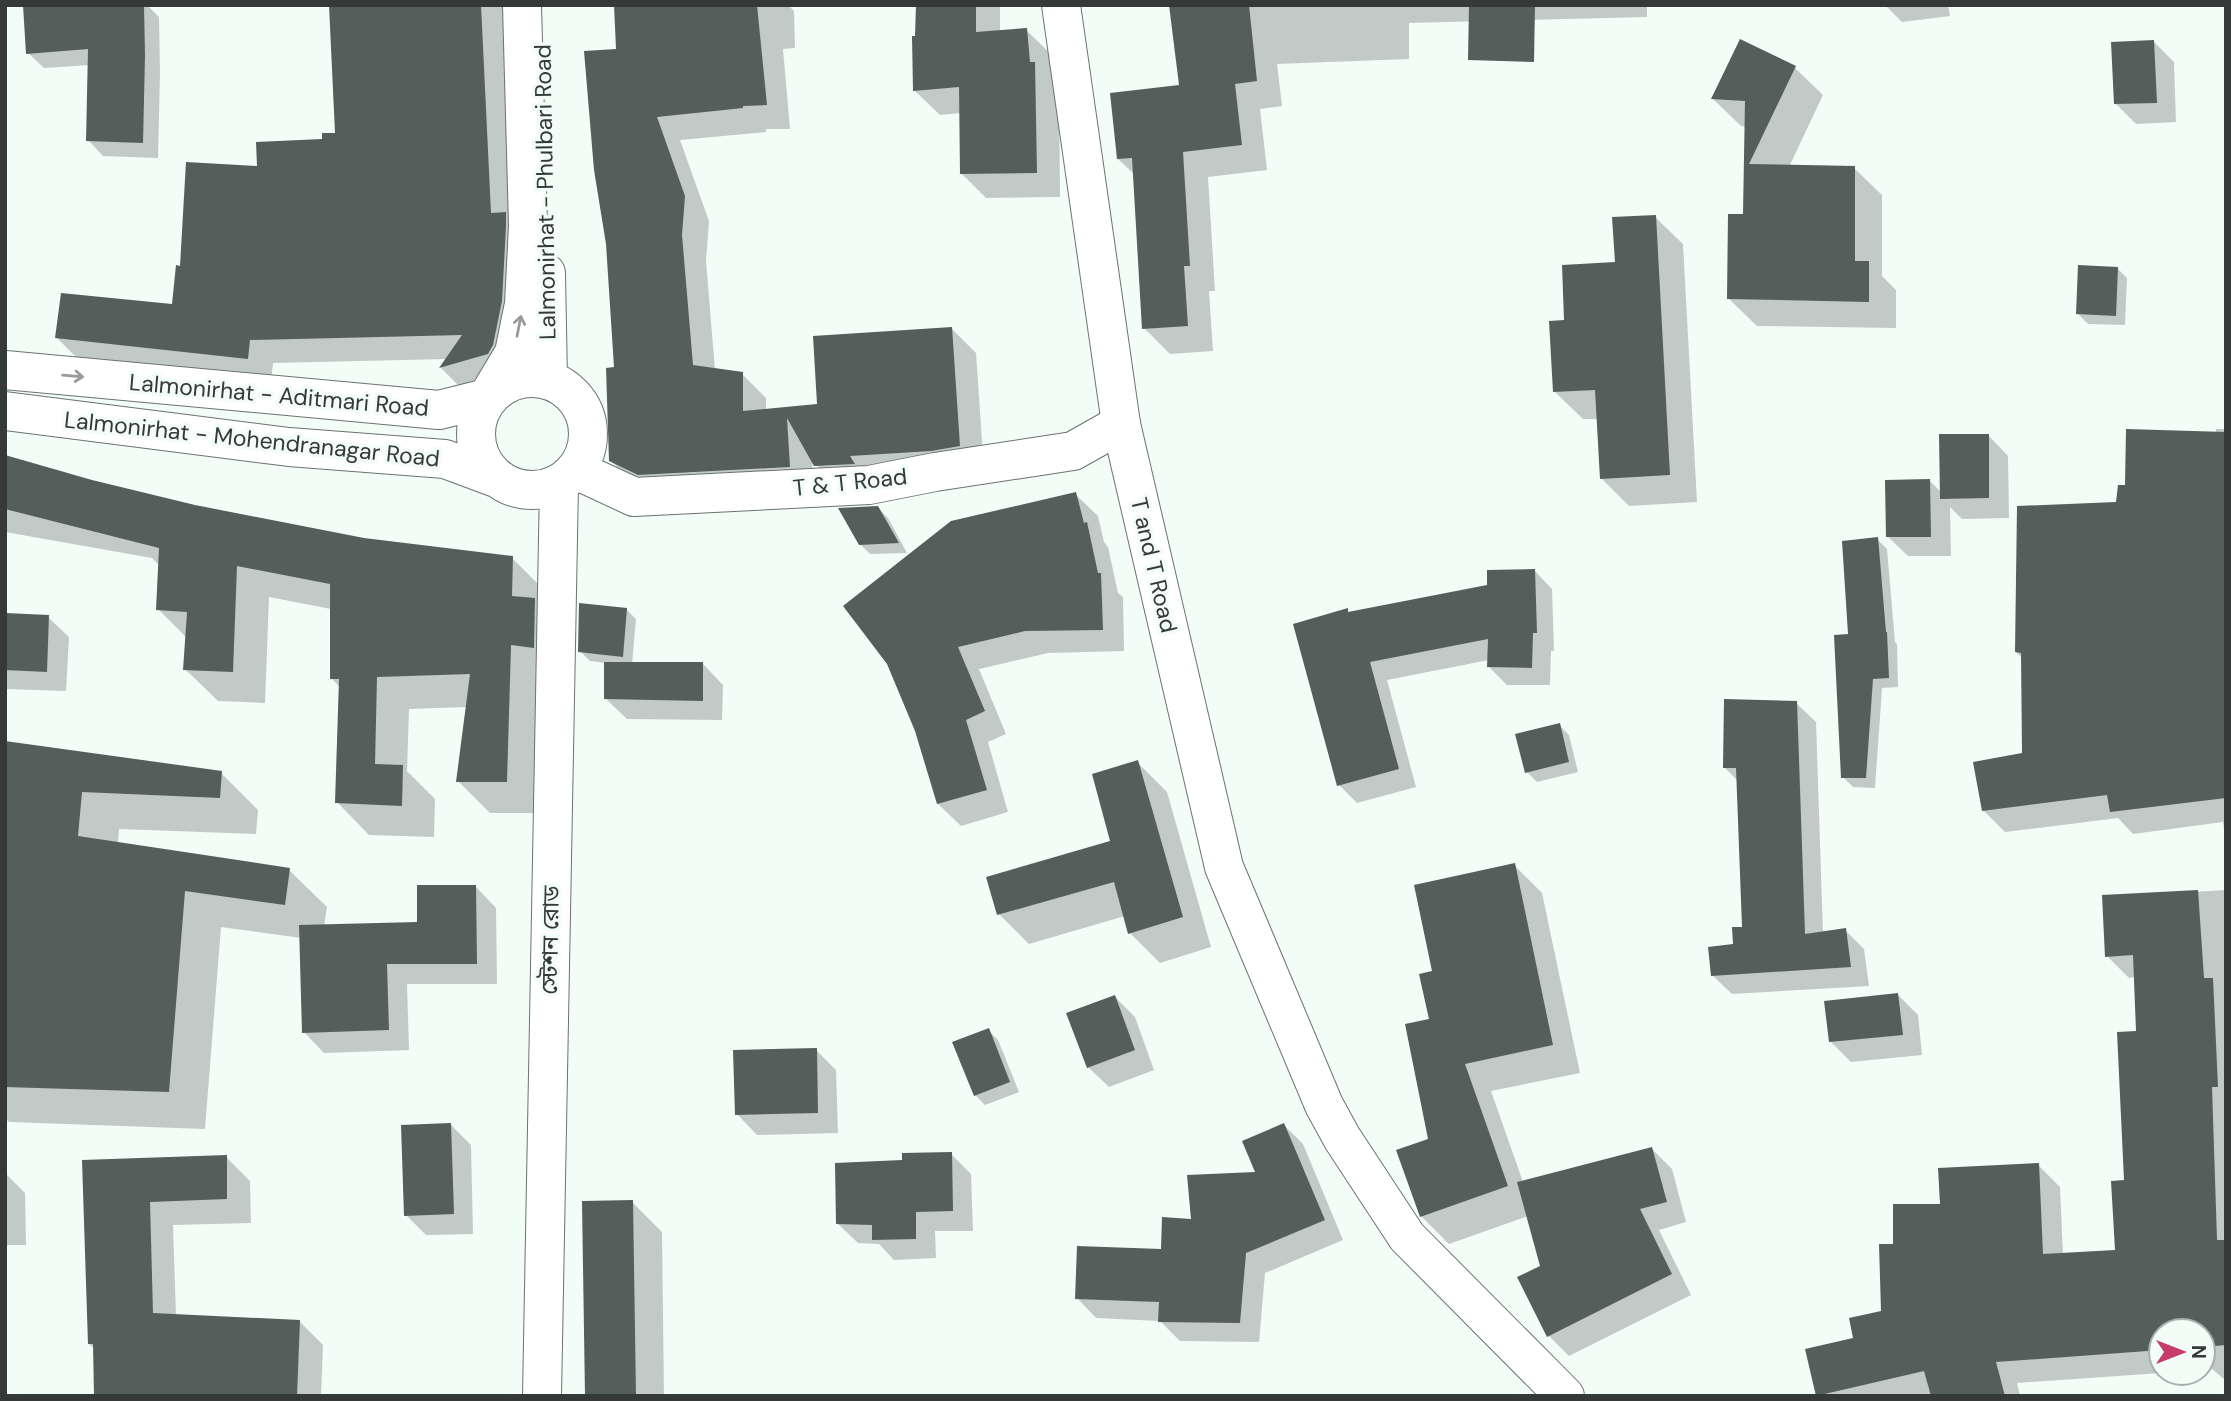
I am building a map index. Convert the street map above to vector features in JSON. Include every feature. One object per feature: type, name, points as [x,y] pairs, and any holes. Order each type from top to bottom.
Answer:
[{"type":"main road","points":[[487,398],[505,384],[526,377],[548,380],[568,390],[582,407],[588,429],[586,451],[568,477],[538,491],[516,489],[496,478],[482,461],[476,440],[477,418],[487,398],[514,353],[524,304],[527,226],[522,5]]},
{"type":"main road","name":"Lalmonirhat - Phulbari Road","points":[[542,5],[548,380]]},
{"type":"main road","name":"T and T Road","points":[[1061,5],[1121,424],[1224,867],[1324,1105],[1342,1138],[1407,1237],[1565,1396]]},
{"type":"main road","name":"Lalmonirhat - Aditmari Road","points":[[5,370],[439,410],[487,398]]},
{"type":"main road","name":"Lalmonirhat - Mohendranagar Road","points":[[5,411],[289,447],[445,459],[496,478]]},
{"type":"main road","name":"T & T Road","points":[[568,477],[634,497],[869,485],[1073,451],[1121,424]]},
{"type":"main road","name":"স্টেশন রোড","points":[[542,1396],[568,477]]},
{"type":"building","points":[[23,5],[144,5],[143,143],[86,141],[88,49],[26,54]]},
{"type":"building","points":[[329,5],[481,5],[491,213],[506,212],[502,301],[493,345],[488,354],[439,368],[462,335],[250,340],[248,359],[55,338],[61,293],[172,304],[176,265],[180,266],[186,162],[257,166],[256,142],[322,139],[322,133],[335,133]]},
{"type":"building","points":[[614,5],[757,5],[767,105],[657,117],[685,196],[682,235],[693,365],[743,372],[743,411],[817,404],[813,336],[952,327],[960,446],[931,451],[850,456],[855,464],[814,466],[787,418],[790,467],[638,475],[609,461],[606,368],[614,367],[606,244],[594,170],[584,51],[616,49]]},
{"type":"building","points":[[916,5],[976,5],[976,32],[1027,28],[1030,62],[1035,62],[1037,173],[960,174],[959,87],[913,91],[912,36],[915,36]]},
{"type":"building","points":[[1169,5],[1249,5],[1257,81],[1235,84],[1242,145],[1183,152],[1190,266],[1184,266],[1188,326],[1142,329],[1132,158],[1117,159],[1110,93],[1179,85]]},
{"type":"building","points":[[1469,5],[1535,5],[1534,62],[1468,60]]},
{"type":"building","points":[[1740,39],[1796,66],[1749,164],[1855,166],[1855,261],[1869,261],[1869,302],[1727,299],[1728,214],[1743,214],[1745,101],[1711,99]]},
{"type":"building","points":[[2154,40],[2157,103],[2114,104],[2111,42]]},
{"type":"building","points":[[1656,215],[1670,475],[1600,479],[1595,390],[1553,392],[1549,321],[1564,320],[1562,265],[1615,262],[1612,217]]},
{"type":"building","points":[[2078,265],[2118,267],[2116,316],[2076,314]]},
{"type":"building","points":[[2126,429],[2226,432],[2226,798],[2110,812],[2107,795],[1982,811],[1973,762],[2022,753],[2021,653],[2015,652],[2017,506],[2116,502],[2118,485],[2125,485]]},
{"type":"building","points":[[1939,434],[1989,434],[1989,498],[1940,499]]},
{"type":"building","points":[[5,455],[195,505],[364,538],[513,556],[512,596],[535,598],[534,648],[511,645],[507,782],[456,782],[470,674],[377,677],[375,764],[403,765],[402,806],[335,803],[339,679],[330,679],[330,584],[237,566],[233,672],[183,670],[187,612],[156,610],[159,548],[5,509]]},
{"type":"building","points":[[1930,479],[1931,537],[1886,537],[1885,480]]},
{"type":"building","points":[[1076,492],[1084,523],[1087,522],[1098,573],[1101,573],[1103,630],[1025,631],[958,647],[985,711],[966,720],[987,790],[937,804],[915,731],[887,664],[843,606],[951,521]]},
{"type":"building","points":[[878,506],[899,543],[859,545],[838,508]]},
{"type":"building","points":[[1878,537],[1889,678],[1873,679],[1866,778],[1841,778],[1834,635],[1848,634],[1842,541]]},
{"type":"building","points":[[1535,569],[1537,633],[1533,633],[1532,668],[1487,667],[1488,639],[1370,662],[1399,769],[1337,786],[1293,624],[1348,608],[1348,612],[1487,585],[1487,570]]},
{"type":"building","points":[[579,603],[627,608],[623,657],[578,652]]},
{"type":"building","points":[[5,613],[49,615],[47,672],[5,670]]},
{"type":"building","points":[[604,662],[703,662],[703,701],[604,699]]},
{"type":"building","points":[[1724,699],[1797,701],[1805,934],[1846,928],[1851,967],[1711,976],[1708,947],[1733,944],[1732,927],[1742,927],[1736,768],[1723,768]]},
{"type":"building","points":[[1560,723],[1569,762],[1525,773],[1515,734]]},
{"type":"building","points":[[5,741],[222,771],[220,798],[82,792],[78,836],[290,868],[285,905],[185,891],[169,1092],[5,1087]]},
{"type":"building","points":[[1138,760],[1183,917],[1128,934],[1114,882],[997,915],[986,877],[1110,841],[1092,774]]},
{"type":"building","points":[[1515,863],[1553,1045],[1465,1064],[1508,1186],[1420,1217],[1396,1150],[1428,1139],[1405,1024],[1429,1019],[1419,974],[1432,971],[1414,885]]},
{"type":"building","points":[[417,885],[476,885],[477,964],[387,964],[389,1030],[302,1033],[299,925],[417,922]]},
{"type":"building","points":[[2198,890],[2204,978],[2213,978],[2218,1087],[2212,1087],[2217,1240],[2226,1240],[2226,1345],[2217,1346],[2217,1317],[2147,1317],[2147,1351],[1996,1362],[2005,1396],[1931,1396],[1924,1371],[1816,1396],[1805,1349],[1853,1338],[1849,1318],[1881,1311],[1879,1244],[1893,1244],[1893,1204],[1940,1204],[1938,1168],[2039,1163],[2043,1254],[2115,1250],[2111,1181],[2124,1180],[2117,1032],[2136,1031],[2133,955],[2105,957],[2102,895]]},
{"type":"building","points":[[1898,993],[1903,1035],[1829,1042],[1824,1001]]},
{"type":"building","points":[[1115,995],[1135,1050],[1087,1068],[1066,1013]]},
{"type":"building","points":[[989,1028],[1010,1082],[974,1096],[952,1042]]},
{"type":"building","points":[[817,1048],[818,1113],[735,1115],[733,1050]]},
{"type":"building","points":[[451,1123],[454,1214],[404,1216],[401,1125]]},
{"type":"building","points":[[1284,1123],[1325,1220],[1246,1253],[1240,1323],[1158,1322],[1159,1302],[1075,1299],[1077,1246],[1161,1249],[1162,1217],[1191,1219],[1187,1175],[1255,1172],[1242,1141]]},
{"type":"building","points":[[1652,1147],[1667,1202],[1640,1209],[1672,1274],[1547,1337],[1517,1277],[1540,1266],[1517,1182]]},
{"type":"building","points":[[952,1152],[953,1211],[916,1212],[916,1239],[872,1240],[872,1225],[836,1224],[835,1163],[902,1160],[902,1153]]},
{"type":"building","points":[[227,1155],[227,1199],[150,1202],[153,1313],[300,1320],[297,1396],[94,1396],[93,1344],[88,1344],[82,1160]]},
{"type":"building","points":[[633,1200],[636,1396],[585,1396],[582,1201]]}]
